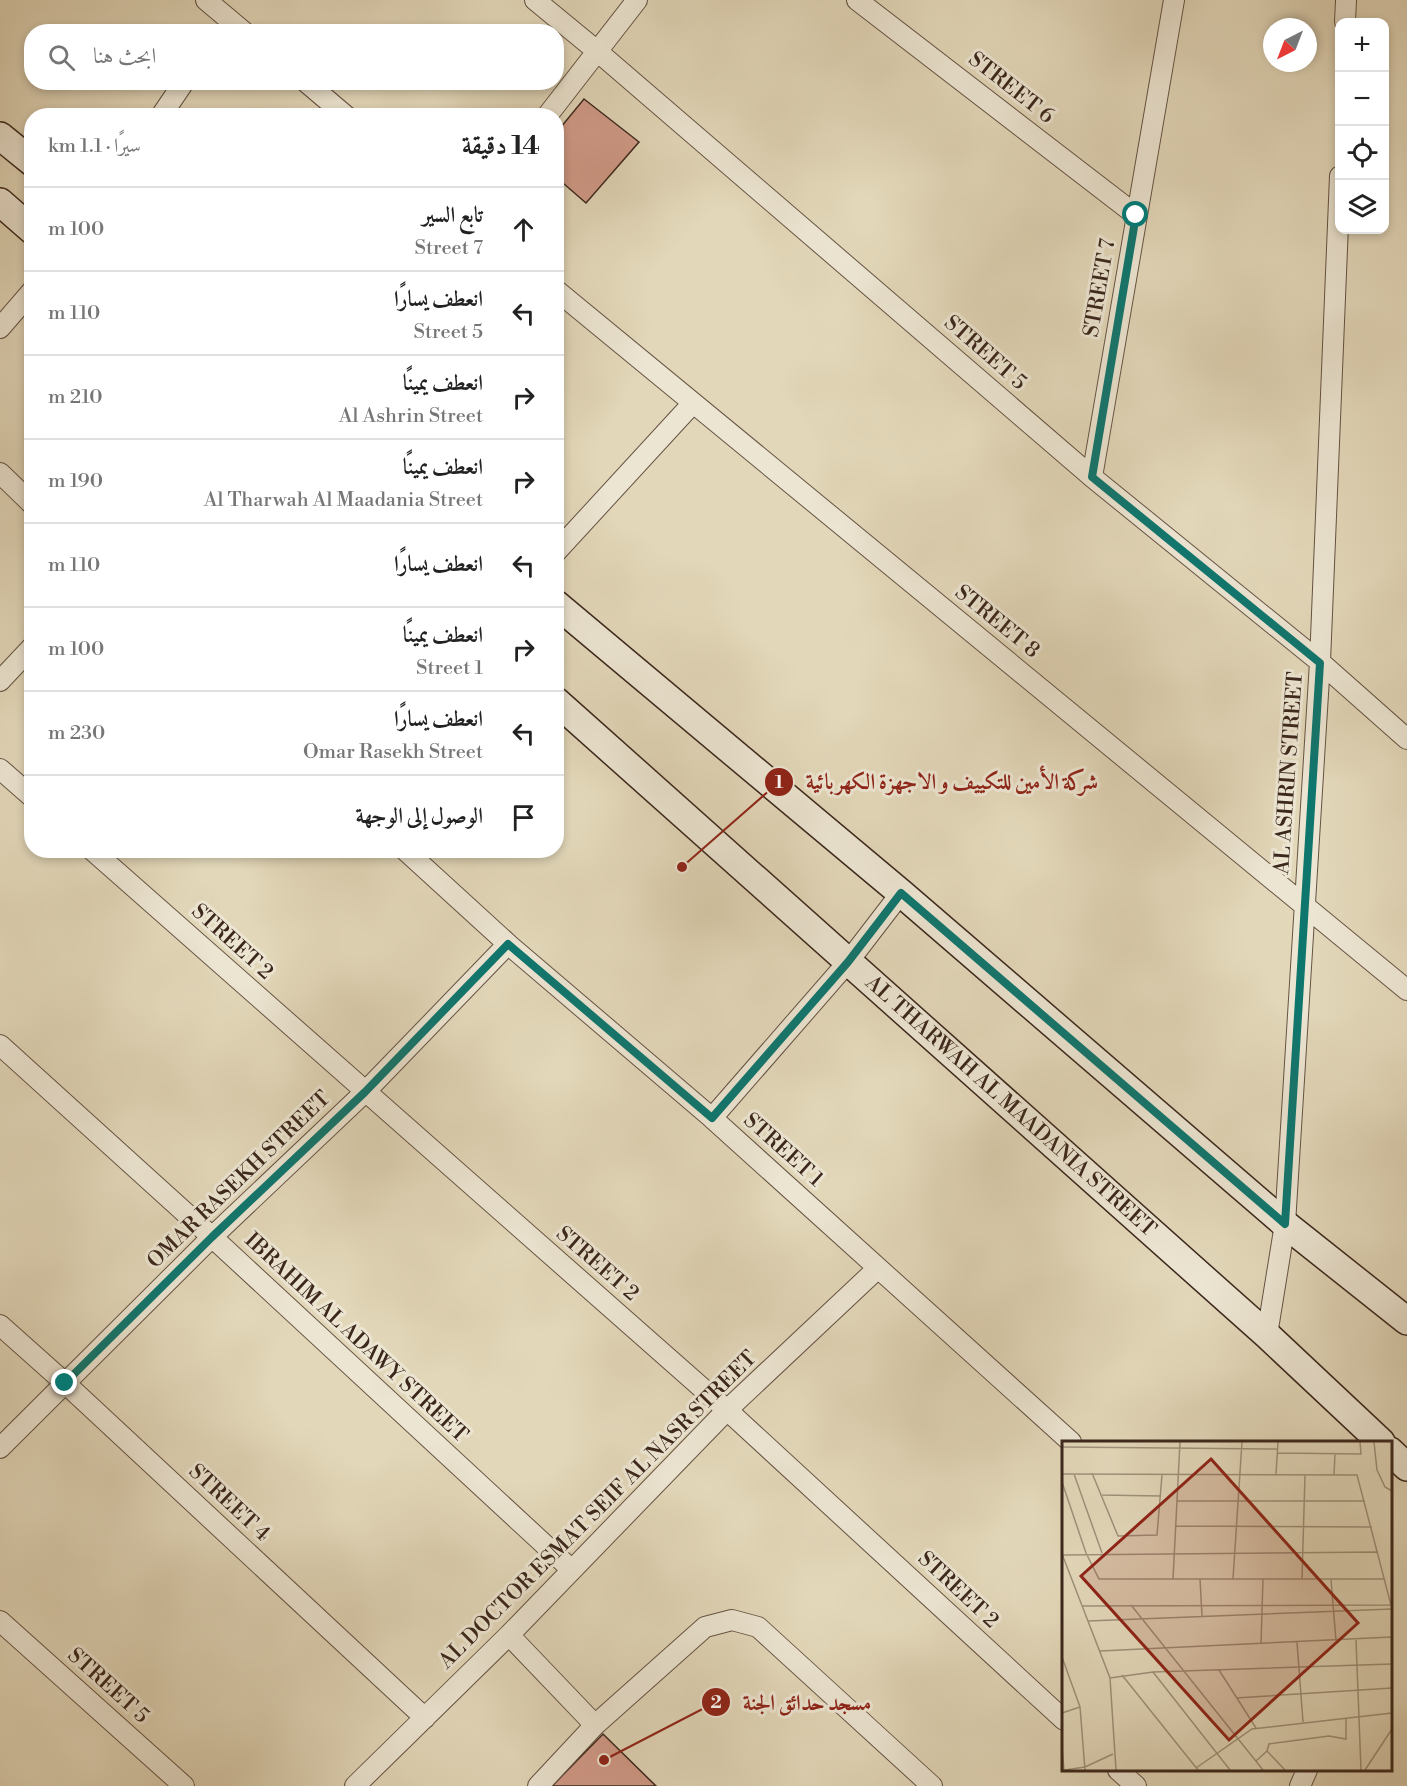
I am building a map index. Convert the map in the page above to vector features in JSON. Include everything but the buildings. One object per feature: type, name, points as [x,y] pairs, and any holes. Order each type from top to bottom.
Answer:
[{"type":"street","points":[[206,0],[228,24]]},
{"type":"street","name":"STREET 5","points":[[535,0],[1092,477],[1320,663],[1407,739]]},
{"type":"street","points":[[553,108],[637,0]]},
{"type":"street","name":"STREET 6","points":[[857,0],[1136,215]]},
{"type":"street","name":"STREET 7","points":[[1092,477],[1174,0]]},
{"type":"street","points":[[1346,0],[1346,18]]},
{"type":"street","points":[[166,108],[179,90]]},
{"type":"street","points":[[315,90],[337,108]]},
{"type":"street","points":[[0,136],[24,156]]},
{"type":"street","name":"AL ASHRIN STREET","points":[[1268,1335],[1285,1224],[1305,906],[1320,663],[1340,180]]},
{"type":"street","points":[[0,202],[24,223]]},
{"type":"street","name":"STREET 8","points":[[564,297],[1407,990]]},
{"type":"street","points":[[0,328],[24,300]]},
{"type":"street","points":[[564,543],[693,403]]},
{"type":"street","points":[[0,473],[24,496]]},
{"type":"street","points":[[564,611],[901,893],[1285,1224],[1407,1321]]},
{"type":"street","points":[[0,681],[24,656]]},
{"type":"street","name":"AL THARWAH AL MAADANIA STREET","points":[[564,708],[1268,1335],[1379,1441]]},
{"type":"street","points":[[0,769],[24,789]]},
{"type":"street","name":"STREET 2","points":[[101,858],[727,1410],[1062,1718]]},
{"type":"street","name":"STREET 1","points":[[414,858],[508,944],[712,1118],[1069,1441]]},
{"type":"street","points":[[712,1118],[848,962],[901,893]]},
{"type":"street","name":"OMAR RASEKH STREET","points":[[0,1448],[212,1237],[365,1092],[508,944]]},
{"type":"street","name":"IBRAHIM AL ADAWY STREET","points":[[0,1045],[212,1237],[572,1570]]},
{"type":"street","name":"AL DOCTOR ESMAT SEIF AL NASR STREET","points":[[355,1786],[509,1635],[727,1410],[877,1269]]},
{"type":"street","name":"STREET 4","points":[[0,1325],[424,1718]]},
{"type":"street","points":[[1392,1453],[1407,1467]]},
{"type":"street","points":[[538,1786],[595,1725],[705,1627],[732,1620],[758,1627],[932,1786]]},
{"type":"street","name":"STREET 5","points":[[0,1621],[184,1786]]},
{"type":"street","points":[[509,1635],[595,1725]]},
{"type":"street","points":[[1119,1771],[1136,1786]]},
{"type":"street","points":[[1300,1786],[1307,1771]]},
{"type":"place","name":"شركة الأمين للتكييف و الاجهزة الكهربائية","points":[[682,867]]},
{"type":"place","name":"مسجد حدائق الجنة","points":[[604,1760]]},
{"type":"route","points":[[65,1383],[212,1237],[365,1092],[508,944],[712,1118],[848,962],[901,893],[1285,1224],[1320,663],[1092,477],[1136,215]]}]
